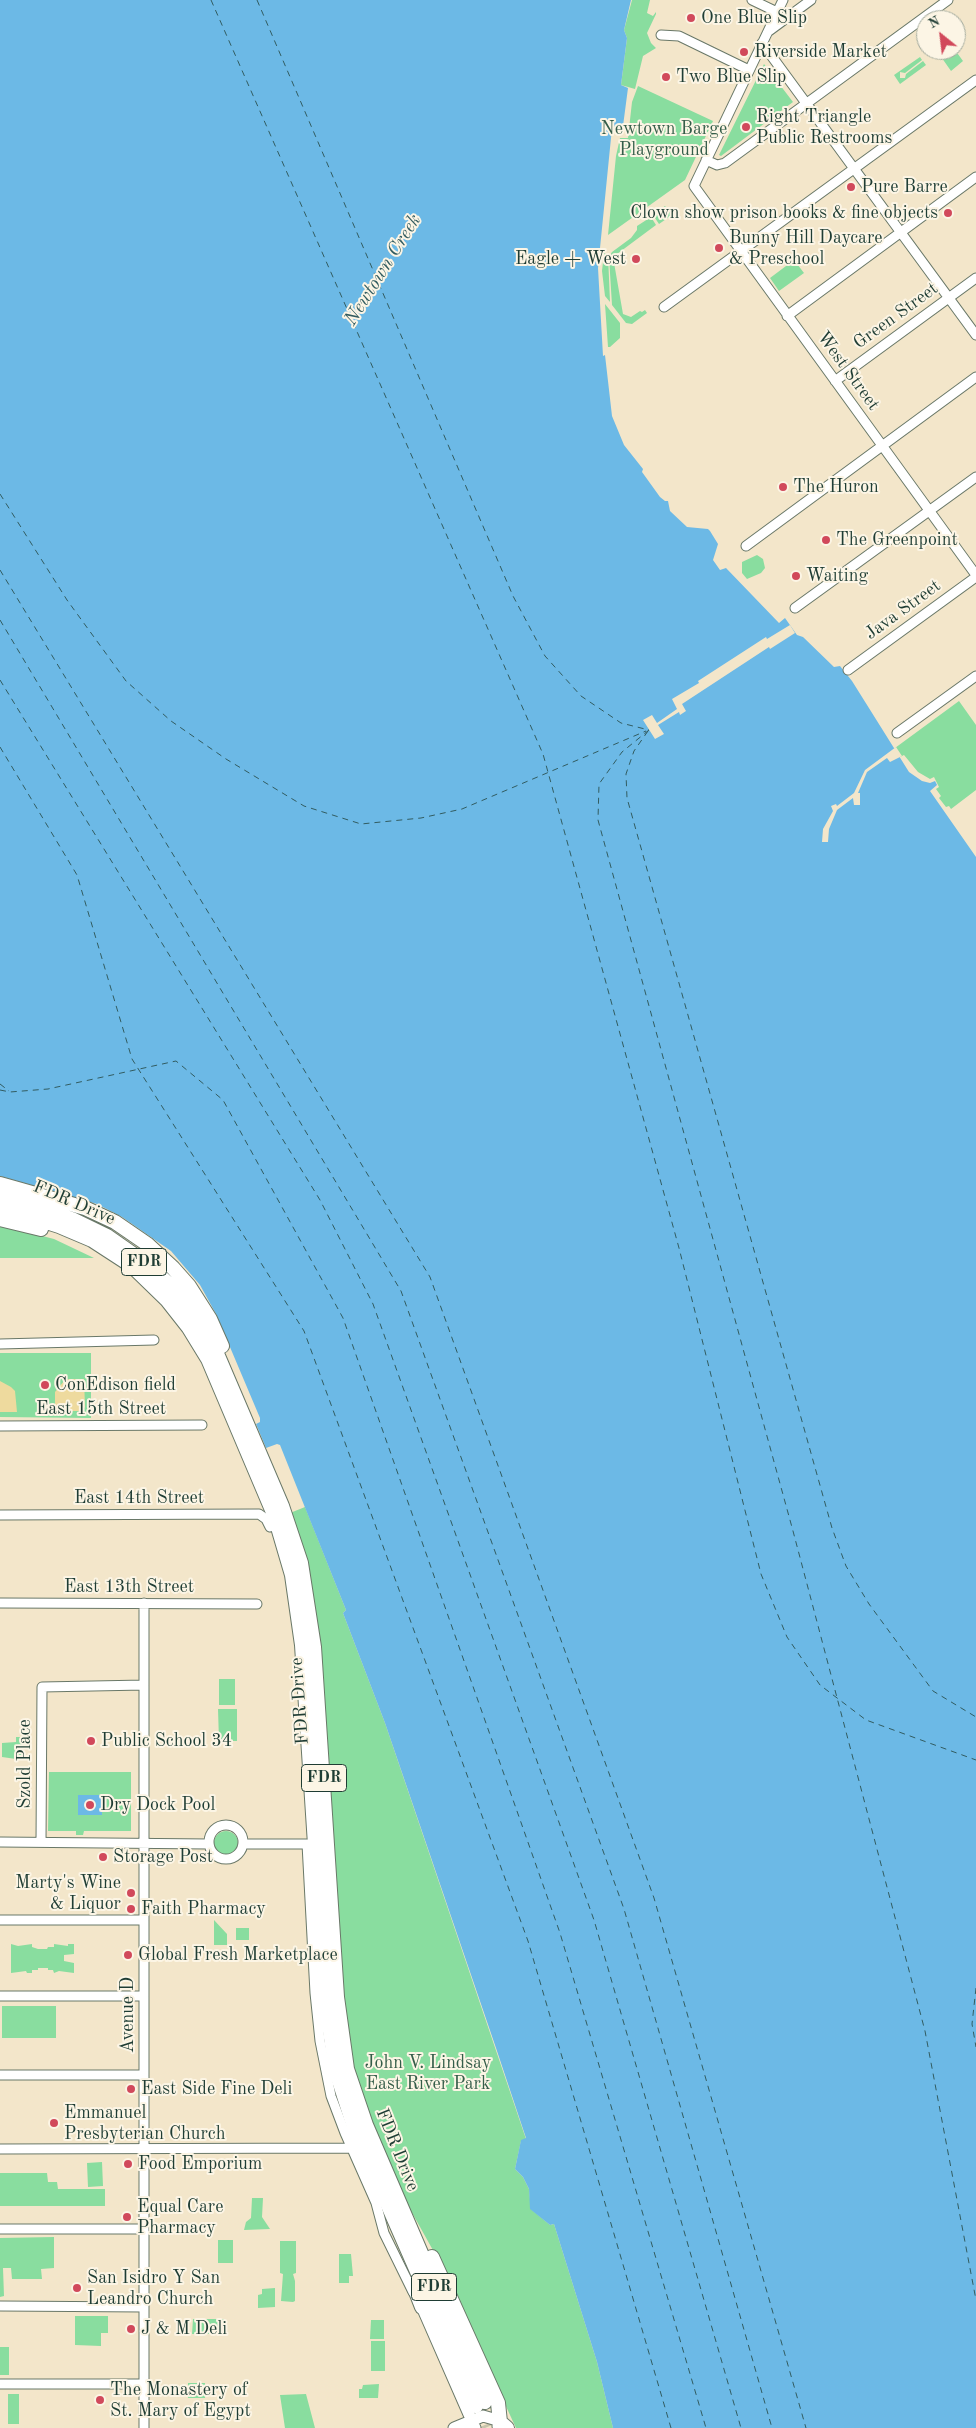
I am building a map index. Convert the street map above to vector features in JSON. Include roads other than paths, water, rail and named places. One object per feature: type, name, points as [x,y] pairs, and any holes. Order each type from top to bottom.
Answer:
[{"type":"highway","points":[[0,1184],[96,1213],[126,1229],[157,1252],[189,1286],[210,1319],[225,1354],[235,1392]]},
{"type":"highway","name":"FDR Drive","points":[[0,1194],[86,1225],[118,1242],[147,1264],[174,1289],[197,1318],[216,1350],[287,1517],[303,1576],[317,1672],[340,2028],[354,2092],[481,2404],[384,2198],[350,2119],[339,2084],[329,2036],[325,1998],[305,1670],[294,1585],[283,1540],[208,1359],[190,1328],[167,1300],[142,1274],[102,1246],[81,1235],[0,1207]]},
{"type":"highway","points":[[0,1219],[55,1232],[81,1235]]},
{"type":"highway","points":[[385,2171],[423,2239],[458,2314],[498,2403],[501,2426]]},
{"type":"highway","points":[[384,2198],[392,2233],[422,2307]]},
{"type":"main road","points":[[422,2307],[473,2424]]},
{"type":"main road","points":[[454,2428],[473,2424],[487,2416],[501,2426]]},
{"type":"street","points":[[752,0],[777,12]]},
{"type":"street","points":[[768,32],[812,0]]},
{"type":"street","points":[[797,10],[790,9],[782,1],[706,160],[717,165],[725,162],[948,0]]},
{"type":"street","points":[[661,35],[679,36],[749,70]]},
{"type":"street","points":[[762,42],[976,336]]},
{"type":"street","points":[[664,307],[976,80]]},
{"type":"street","name":"West Street","points":[[706,160],[694,186],[976,576]]},
{"type":"street","points":[[787,316],[976,177]]},
{"type":"street","name":"Green Street","points":[[835,381],[976,278]]},
{"type":"street","points":[[746,546],[976,377]]},
{"type":"street","points":[[795,608],[976,477]]},
{"type":"street","name":"Java Street","points":[[848,670],[976,576]]},
{"type":"street","points":[[897,733],[976,676]]},
{"type":"street","points":[[0,1344],[154,1340]]},
{"type":"street","name":"East 15th Street","points":[[0,1426],[202,1426]]},
{"type":"street","name":"East 14th Street","points":[[0,1515],[259,1514],[266,1519],[270,1527]]},
{"type":"street","name":"East 13th Street","points":[[0,1603],[257,1604]]},
{"type":"street","name":"Avenue D","points":[[144,1603],[144,2428]]},
{"type":"street","name":"Szold Place","points":[[41,1842],[43,1686],[144,1686]]},
{"type":"street","points":[[224,1826],[236,1829],[242,1838],[243,1844],[235,1857],[226,1859],[216,1856],[209,1844],[213,1831],[224,1826]]},
{"type":"street","points":[[0,1842],[209,1844]]},
{"type":"street","points":[[243,1844],[307,1844],[315,1993],[320,2041],[332,2096],[351,2148],[376,2203],[384,2233],[422,2307]]},
{"type":"street","points":[[0,1920],[144,1920]]},
{"type":"street","points":[[0,1996],[144,1996]]},
{"type":"street","points":[[0,2075],[144,2075]]},
{"type":"street","points":[[0,2150],[351,2148]]},
{"type":"street","points":[[0,2228],[144,2228]]},
{"type":"street","points":[[0,2306],[144,2307]]},
{"type":"street","points":[[0,2384],[144,2384]]},
{"type":"water","name":"Newtown Creek","points":[[0,0],[631,0],[624,30],[627,38],[621,85],[628,88],[623,126],[612,128],[598,268],[603,356],[605,355],[612,416],[624,445],[643,469],[642,472],[660,497],[668,501],[670,511],[687,527],[708,529],[710,531],[718,544],[713,560],[720,570],[726,568],[779,623],[785,618],[797,635],[803,637],[834,667],[840,666],[852,681],[909,772],[922,781],[930,783],[935,781],[937,785],[930,791],[976,857],[976,2428],[613,2428],[597,2362],[554,2224],[550,2225],[530,2209],[529,2189],[523,2177],[515,2169],[521,2140],[526,2138],[385,1723],[343,1613],[346,1610],[280,1445],[277,1444],[266,1448],[256,1424],[260,1422],[260,1418],[216,1314],[200,1285],[171,1251],[122,1217],[97,1204],[0,1176]]},
{"type":"water","name":"Dry Dock Pool","points":[[78,1795],[102,1795],[102,1815],[78,1815]]},
{"type":"tunnel","points":[[476,2406],[485,2428]]},
{"type":"place","name":"One Blue Slip","points":[[691,18]]},
{"type":"place","name":"Riverside Market","points":[[744,52]]},
{"type":"place","name":"Two Blue Slip","points":[[666,77]]},
{"type":"place","name":"Right Triangle Public Restrooms","points":[[746,127]]},
{"type":"place","name":"Pure Barre","points":[[851,187]]},
{"type":"place","name":"Clown show prison books & fine objects","points":[[948,213]]},
{"type":"place","name":"Bunny Hill Daycare & Preschool","points":[[719,248]]},
{"type":"place","name":"Eagle + West","points":[[636,259]]},
{"type":"place","name":"The Huron","points":[[783,487]]},
{"type":"place","name":"The Greenpoint","points":[[826,540]]},
{"type":"place","name":"Waiting","points":[[796,576]]},
{"type":"place","name":"ConEdison field","points":[[45,1385]]},
{"type":"place","name":"Public School 34","points":[[91,1741]]},
{"type":"place","name":"Dry Dock Pool","points":[[90,1805]]},
{"type":"place","name":"Storage Post","points":[[103,1857]]},
{"type":"place","name":"Marty's Wine & Liquor","points":[[131,1893]]},
{"type":"place","name":"Faith Pharmacy","points":[[131,1909]]},
{"type":"place","name":"Global Fresh Marketplace","points":[[128,1955]]},
{"type":"place","name":"East Side Fine Deli","points":[[131,2089]]},
{"type":"place","name":"Emmanuel Presbyterian Church","points":[[54,2123]]},
{"type":"place","name":"Food Emporium","points":[[128,2164]]},
{"type":"place","name":"Equal Care Pharmacy","points":[[127,2217]]},
{"type":"place","name":"San Isidro Y San Leandro Church","points":[[77,2288]]},
{"type":"place","name":"J & M Deli","points":[[131,2329]]},
{"type":"place","name":"The Monastery of St. Mary of Egypt","points":[[100,2400]]},
{"type":"park label","name":"Newtown Barge Playground","points":[[664,139]]},
{"type":"park label","name":"John V. Lindsay East River Park","points":[[428,2073]]}]
